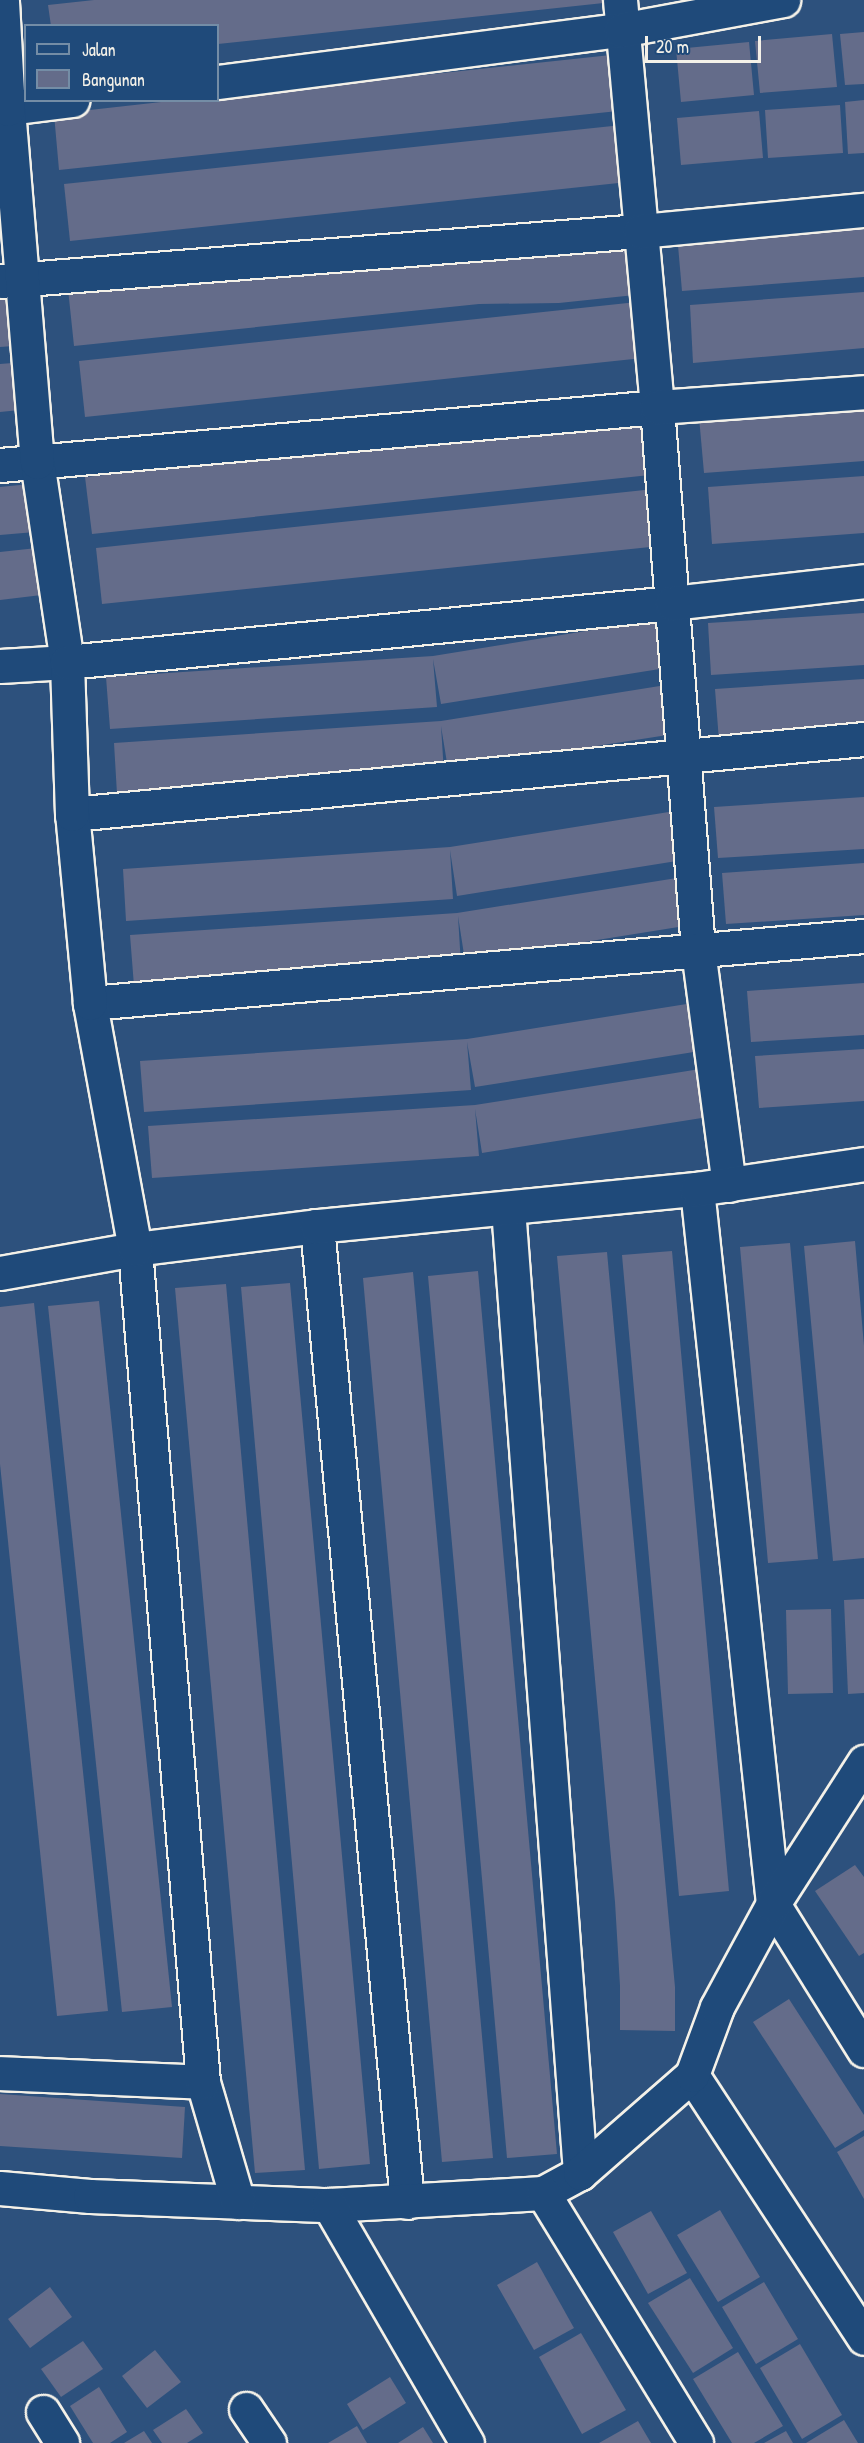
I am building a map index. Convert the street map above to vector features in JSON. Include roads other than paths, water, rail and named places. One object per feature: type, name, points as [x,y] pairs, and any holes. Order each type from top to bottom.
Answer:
[{"type":"street","points":[[2,0],[11,281],[67,662],[72,814],[90,1003],[135,1249],[202,2082],[238,2202]]},
{"type":"street","points":[[219,82],[620,15],[783,0]]},
{"type":"street","points":[[620,15],[657,407],[698,950],[729,1185]]},
{"type":"street","points":[[4,109],[57,102]]},
{"type":"street","points":[[11,281],[640,231],[864,210]]},
{"type":"street","points":[[0,465],[657,407],[864,392]]},
{"type":"street","points":[[0,666],[67,662],[672,603],[864,581]]},
{"type":"street","points":[[72,814],[864,740]]},
{"type":"street","points":[[90,1003],[864,936]]},
{"type":"street","points":[[0,1273],[135,1249],[317,1226],[697,1189],[864,1164]]},
{"type":"street","points":[[697,1189],[773,1904],[864,2050]]},
{"type":"street","points":[[508,1208],[580,2173]]},
{"type":"street","points":[[317,1226],[407,2202]]},
{"type":"street","points":[[0,2188],[90,2196],[329,2205],[543,2193],[580,2173],[692,2075],[717,2007],[773,1904],[864,1762]]},
{"type":"street","points":[[0,2073],[202,2082]]},
{"type":"street","points":[[692,2075],[864,2338]]},
{"type":"street","points":[[543,2193],[696,2443]]},
{"type":"street","points":[[329,2205],[467,2443]]},
{"type":"street","points":[[246,2409],[269,2443]]},
{"type":"street","points":[[43,2412],[62,2443]]}]
